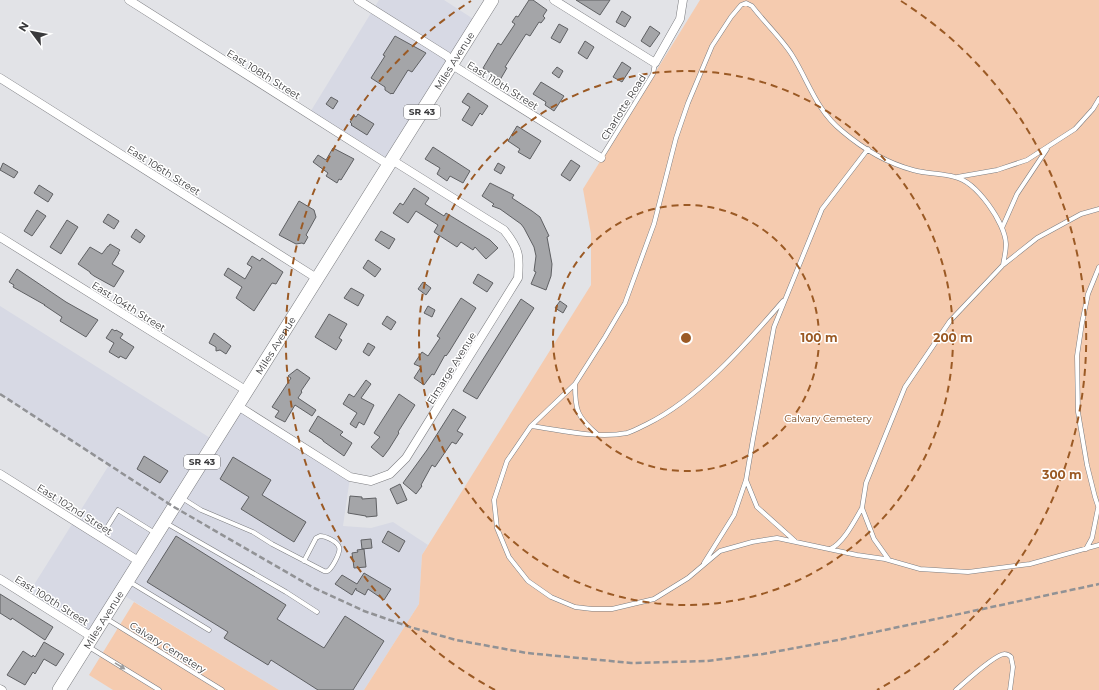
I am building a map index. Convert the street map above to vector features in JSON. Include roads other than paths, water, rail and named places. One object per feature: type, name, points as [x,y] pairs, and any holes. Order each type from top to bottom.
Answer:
[{"type":"main road","name":"Miles Avenue","points":[[59,690],[492,0]]},
{"type":"street","name":"East 108th Street","points":[[128,0],[390,162]]},
{"type":"street","name":"East 110th Street","points":[[358,0],[447,56],[457,68],[602,158]]},
{"type":"street","points":[[554,0],[655,63],[680,19],[683,0]]},
{"type":"street","name":"East 106th Street","points":[[0,78],[318,279]]},
{"type":"street","name":"Elmarge Avenue","points":[[238,406],[350,476],[371,481],[390,474],[406,458],[419,438],[518,278],[519,258],[514,243],[504,230],[390,162]]},
{"type":"street","name":"East 104th Street","points":[[0,237],[247,391]]},
{"type":"street","name":"East 102nd Street","points":[[0,474],[140,562]]},
{"type":"street","name":"East 100th Street","points":[[0,579],[90,641]]},
{"type":"lane","points":[[1099,99],[1093,109],[1075,129],[1027,160],[997,170],[957,177],[913,170],[883,158],[842,131],[816,102],[792,55],[752,6],[746,3],[741,6],[731,17],[712,46],[688,103],[676,138],[654,224],[625,303],[575,384],[531,426],[507,461],[494,500],[497,528],[509,557],[528,581],[551,597],[575,606],[592,609],[612,609],[654,599],[688,578],[720,551],[752,542],[777,538],[889,560],[920,568],[968,572],[1030,564],[1099,545]]},
{"type":"lane","name":"Charlotte Road","points":[[602,158],[654,74],[655,63]]},
{"type":"lane","points":[[1002,228],[1017,194],[1048,147]]},
{"type":"lane","points":[[702,566],[734,515],[746,480],[774,327],[822,209],[868,149]]},
{"type":"lane","points":[[957,177],[973,188],[987,202],[1002,228],[1006,244],[1003,266]]},
{"type":"lane","points":[[830,549],[835,547],[850,528],[862,508],[866,483],[905,387],[950,321],[1003,266],[1037,238],[1081,214],[1099,209]]},
{"type":"lane","points":[[1086,549],[1092,538],[1099,509],[1087,465],[1078,412],[1077,356],[1088,294],[1099,267]]},
{"type":"lane","points":[[531,426],[597,435],[628,432],[664,415],[695,393],[730,359],[786,297]]},
{"type":"lane","points":[[575,384],[575,405],[583,423],[597,435]]},
{"type":"lane","points":[[746,480],[757,507],[796,542]]},
{"type":"lane","points":[[180,497],[201,510],[253,532],[272,544],[304,561],[324,571],[330,569],[339,551],[339,547],[336,543],[320,536],[316,538],[304,561]]},
{"type":"lane","points":[[862,508],[874,539],[889,560]]},
{"type":"lane","points":[[101,537],[118,510],[157,534]]},
{"type":"lane","points":[[164,522],[286,592],[317,612]]},
{"type":"lane","points":[[128,580],[209,630]]},
{"type":"lane","name":"Calvary Cemetery","points":[[105,617],[222,690]]},
{"type":"lane","points":[[90,641],[159,690]]},
{"type":"lane","points":[[956,690],[1000,654],[1006,654],[1011,657],[1013,667],[1010,690]]},
{"type":"railway","points":[[0,394],[174,507],[314,588],[364,611],[410,627],[456,640],[527,653],[631,663],[707,661],[763,654],[838,640],[1099,584]]}]
